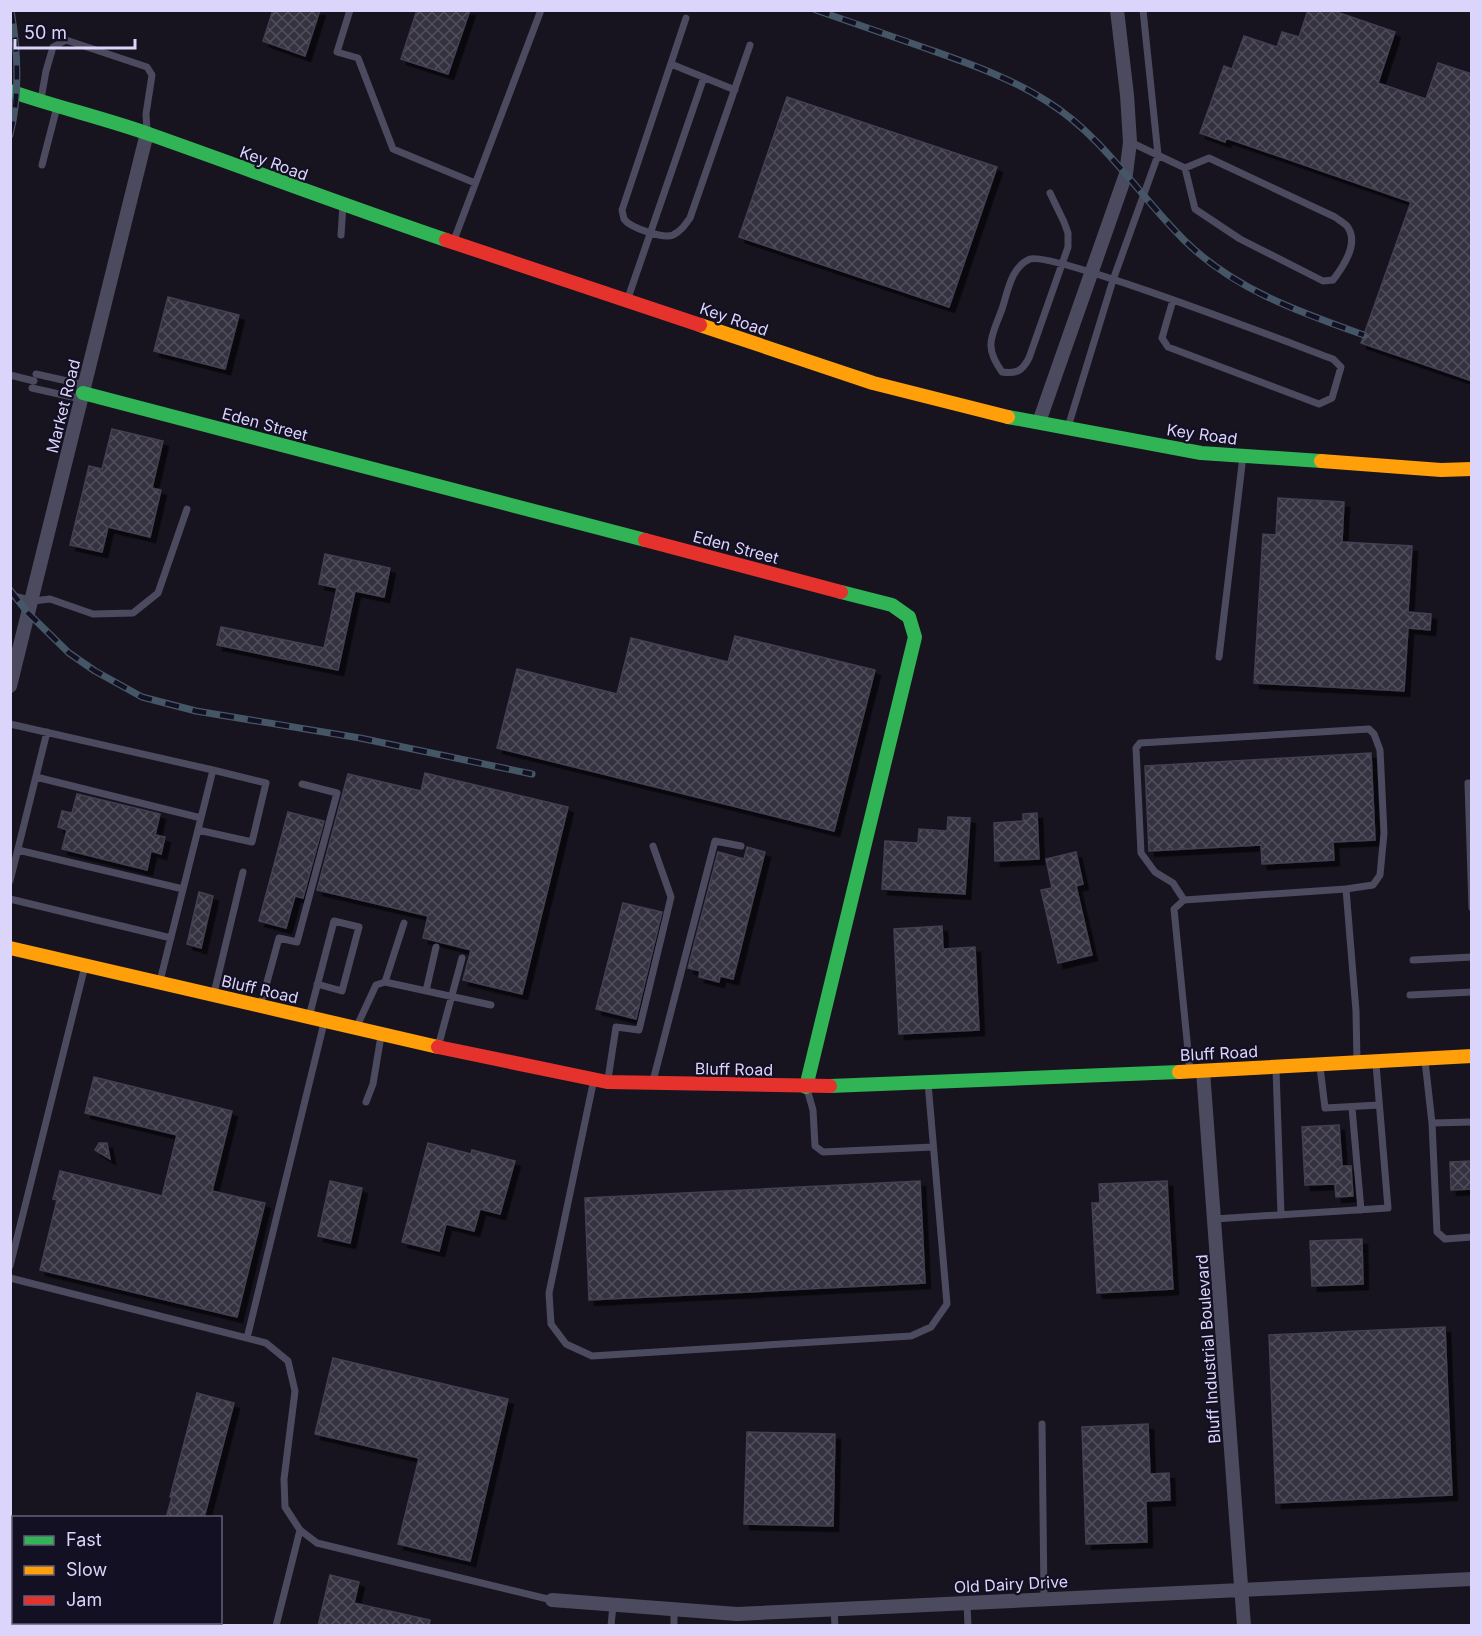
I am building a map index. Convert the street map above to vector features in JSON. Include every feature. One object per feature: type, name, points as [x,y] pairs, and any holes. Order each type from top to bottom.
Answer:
[{"type":"street","points":[[1040,422],[1126,174],[1130,142],[1117,10]]},
{"type":"street","name":"Key Road","points":[[10,91],[147,133],[343,206],[873,383],[1013,418],[1202,453],[1441,470],[1472,469]]},
{"type":"street","name":"Market Road","points":[[10,686],[147,133]]},
{"type":"street","name":"Eden Street","points":[[83,392],[892,605],[909,617],[915,637],[806,1087]]},
{"type":"street","name":"Bluff Road","points":[[10,948],[438,1047],[601,1081],[806,1087],[1196,1071],[1472,1056]]},
{"type":"street","name":"Bluff Industrial Boulevard","points":[[1196,1071],[1214,1219],[1244,1626]]},
{"type":"street","name":"Old Dairy Drive","points":[[552,1600],[737,1614],[1472,1578]]},
{"type":"lane","points":[[350,10],[337,51],[358,58],[393,149],[475,183]]},
{"type":"lane","points":[[453,242],[541,10]]},
{"type":"lane","points":[[1068,427],[1113,280],[1158,155],[1143,10]]},
{"type":"lane","points":[[686,18],[622,210],[624,219],[632,225],[664,237],[682,229],[690,218],[750,45]]},
{"type":"lane","points":[[40,101],[53,47],[66,40],[147,67],[152,75],[146,114],[147,133]]},
{"type":"lane","points":[[671,64],[735,90]]},
{"type":"lane","points":[[627,301],[704,77]]},
{"type":"lane","points":[[42,165],[57,107]]},
{"type":"lane","points":[[1130,142],[1185,168],[1209,158],[1335,217],[1348,227],[1352,242],[1345,264],[1333,280],[1323,281],[1240,239],[1195,209],[1185,168]]},
{"type":"lane","points":[[1050,193],[1068,233],[1068,246],[1061,263],[1029,358],[1023,370],[1012,374],[1002,372],[992,359],[989,345],[1012,279],[1019,267],[1032,258],[1045,258],[1061,263],[1113,280],[1173,300],[1334,359],[1341,367],[1332,398],[1319,404],[1168,347],[1162,338],[1173,300]]},
{"type":"lane","points":[[341,235],[343,206]]},
{"type":"lane","points":[[10,375],[83,392]]},
{"type":"lane","points":[[34,381],[83,392]]},
{"type":"lane","points":[[1219,657],[1243,456]]},
{"type":"lane","points":[[10,595],[33,600],[50,599],[93,614],[133,613],[158,593],[187,509]]},
{"type":"lane","points":[[10,724],[266,783],[252,842],[198,830]]},
{"type":"lane","points":[[1184,900],[1173,883],[1155,872],[1141,853],[1136,748],[1140,743],[1369,729],[1374,734],[1380,750],[1384,833],[1380,875],[1373,885],[1346,889],[1184,900],[1174,909],[1196,1071]]},
{"type":"lane","points":[[10,881],[47,732]]},
{"type":"lane","points":[[159,983],[213,770]]},
{"type":"lane","points":[[36,777],[201,818]]},
{"type":"lane","points":[[1468,783],[1472,908]]},
{"type":"lane","points":[[260,1006],[279,938],[297,942],[337,793],[302,784]]},
{"type":"lane","points":[[652,1084],[715,841],[741,846]]},
{"type":"lane","points":[[653,846],[671,897],[639,1030],[616,1027],[549,1293],[551,1324],[566,1344],[592,1356],[911,1335],[931,1327],[947,1304],[928,1082]]},
{"type":"lane","points":[[18,850],[183,889]]},
{"type":"lane","points":[[213,995],[243,872]]},
{"type":"lane","points":[[1346,889],[1356,1011],[1357,1062]]},
{"type":"lane","points":[[10,898],[171,938]]},
{"type":"lane","points":[[309,1017],[317,984],[334,921],[359,927],[342,991],[317,984]]},
{"type":"lane","points":[[385,982],[404,923]]},
{"type":"lane","points":[[426,991],[436,947]]},
{"type":"lane","points":[[1413,960],[1472,957]]},
{"type":"lane","points":[[438,1047],[462,958]]},
{"type":"lane","points":[[10,1266],[85,966]]},
{"type":"lane","points":[[356,1028],[376,985],[385,982],[491,1005]]},
{"type":"lane","points":[[1410,995],[1472,992]]},
{"type":"lane","points":[[247,1338],[324,1021]]},
{"type":"lane","points":[[366,1102],[373,1084],[381,1034]]},
{"type":"lane","points":[[1425,1059],[1432,1123],[1437,1232],[1445,1239],[1472,1237]]},
{"type":"lane","points":[[1214,1219],[1388,1208],[1376,1061]]},
{"type":"lane","points":[[1320,1064],[1325,1108],[1379,1105]]},
{"type":"lane","points":[[1275,1067],[1281,1215]]},
{"type":"lane","points":[[806,1087],[813,1110],[815,1146],[823,1152],[933,1147]]},
{"type":"lane","points":[[1352,1108],[1361,1210]]},
{"type":"lane","points":[[1432,1123],[1472,1122]]},
{"type":"lane","points":[[10,1278],[266,1343],[288,1361],[295,1391],[284,1479],[285,1507],[300,1530],[316,1544],[552,1600]]},
{"type":"lane","points":[[1042,1424],[1044,1599]]},
{"type":"lane","points":[[276,1626],[300,1530]]},
{"type":"lane","points":[[967,1603],[968,1626]]},
{"type":"lane","points":[[611,1626],[613,1605]]},
{"type":"lane","points":[[674,1609],[674,1626]]},
{"type":"lane","points":[[834,1610],[835,1626]]},
{"type":"building","points":[[273,10],[320,10],[305,56],[263,41]]},
{"type":"building","points":[[417,10],[470,10],[448,74],[401,59]]},
{"type":"building","points":[[1308,10],[1331,10],[1395,32],[1378,83],[1426,99],[1438,63],[1472,74],[1472,381],[1361,343],[1411,202],[1226,138],[1225,142],[1200,133],[1224,66],[1232,69],[1244,36],[1277,47],[1282,32],[1299,37]]},
{"type":"building","points":[[787,97],[997,167],[949,307],[739,237]]},
{"type":"building","points":[[168,297],[239,315],[225,369],[154,351]]},
{"type":"building","points":[[112,429],[163,441],[152,488],[161,490],[150,537],[108,527],[102,552],[70,545],[89,466],[102,469]]},
{"type":"building","points":[[1278,498],[1344,502],[1342,542],[1412,546],[1408,612],[1431,614],[1430,630],[1408,628],[1404,691],[1254,683],[1263,534],[1276,535]]},
{"type":"building","points":[[325,554],[390,568],[384,597],[355,591],[338,670],[217,645],[221,627],[324,648],[337,588],[319,584]]},
{"type":"building","points":[[735,636],[875,670],[834,831],[497,748],[517,669],[617,694],[631,638],[728,662]]},
{"type":"building","points":[[1371,753],[1375,840],[1333,842],[1334,860],[1262,864],[1261,845],[1149,851],[1145,766]]},
{"type":"building","points":[[425,773],[568,807],[522,994],[463,980],[471,950],[423,938],[428,916],[317,890],[348,774],[421,791]]},
{"type":"building","points":[[77,794],[160,814],[155,835],[165,837],[161,854],[151,851],[147,870],[62,849],[67,830],[58,827],[62,811],[72,813]]},
{"type":"building","points":[[288,812],[324,821],[303,898],[295,896],[286,928],[259,921]]},
{"type":"building","points":[[1037,813],[1039,859],[995,861],[994,823],[1023,821],[1023,814]]},
{"type":"building","points":[[948,817],[970,818],[965,894],[882,889],[885,841],[918,843],[919,829],[947,831]]},
{"type":"building","points":[[747,847],[765,852],[733,979],[720,976],[719,982],[699,977],[700,971],[688,968],[718,852],[744,859]]},
{"type":"building","points":[[1076,852],[1083,884],[1076,886],[1092,955],[1058,963],[1041,890],[1052,888],[1046,859]]},
{"type":"building","points":[[199,892],[213,896],[201,948],[187,944]]},
{"type":"building","points":[[623,903],[662,912],[636,1019],[596,1009]]},
{"type":"building","points":[[942,926],[943,949],[975,947],[979,1030],[899,1034],[894,929]]},
{"type":"building","points":[[94,1077],[232,1111],[212,1191],[265,1203],[237,1317],[40,1270],[57,1200],[53,1199],[60,1171],[162,1196],[177,1135],[85,1113]]},
{"type":"building","points":[[1339,1125],[1342,1166],[1351,1166],[1353,1196],[1336,1197],[1335,1184],[1305,1185],[1302,1127]]},
{"type":"building","points":[[99,1143],[107,1143],[110,1159],[95,1150]]},
{"type":"building","points":[[428,1143],[471,1154],[472,1150],[515,1161],[500,1214],[480,1209],[474,1231],[446,1224],[439,1251],[402,1242]]},
{"type":"building","points":[[1472,1161],[1472,1189],[1451,1190],[1450,1162]]},
{"type":"building","points":[[330,1181],[362,1188],[350,1243],[318,1236]]},
{"type":"building","points":[[920,1181],[925,1283],[589,1300],[585,1198]]},
{"type":"building","points":[[1167,1181],[1173,1289],[1097,1293],[1092,1203],[1100,1203],[1099,1184]]},
{"type":"building","points":[[1362,1239],[1363,1284],[1312,1286],[1310,1241]]},
{"type":"building","points":[[1445,1327],[1452,1495],[1276,1503],[1269,1335]]},
{"type":"building","points":[[333,1358],[508,1399],[470,1561],[398,1544],[419,1458],[315,1434]]},
{"type":"building","points":[[197,1393],[234,1403],[205,1516],[167,1516],[172,1497],[170,1497]]},
{"type":"building","points":[[1148,1424],[1150,1474],[1169,1473],[1170,1500],[1146,1501],[1147,1542],[1086,1544],[1082,1427]]},
{"type":"building","points":[[747,1432],[835,1434],[833,1526],[744,1524]]},
{"type":"building","points":[[330,1575],[359,1582],[354,1603],[430,1620],[429,1626],[318,1626]]},
{"type":"railway","points":[[10,135],[17,73],[11,10]]},
{"type":"railway","points":[[816,10],[975,66],[1034,93],[1087,132],[1168,224],[1204,258],[1269,298],[1364,335]]},
{"type":"railway","points":[[10,590],[28,613],[69,653],[95,671],[142,697],[196,711],[360,738],[532,774]]},
{"type":"traffic: fast","points":[[10,91],[149,134],[446,240]]},
{"type":"traffic: fast","points":[[83,393],[645,540]]},
{"type":"traffic: fast","points":[[1008,417],[1201,453],[1321,461]]},
{"type":"traffic: fast","points":[[806,1087],[915,637],[909,617],[892,605],[841,592]]},
{"type":"traffic: fast","points":[[830,1086],[1179,1072]]},
{"type":"traffic: slow","points":[[700,325],[873,383],[1008,417]]},
{"type":"traffic: slow","points":[[1321,461],[1441,470],[1472,469]]},
{"type":"traffic: slow","points":[[10,948],[438,1047]]},
{"type":"traffic: slow","points":[[1179,1072],[1472,1056]]},
{"type":"traffic: jam","points":[[446,240],[700,325]]},
{"type":"traffic: jam","points":[[645,540],[841,592]]},
{"type":"traffic: jam","points":[[438,1047],[607,1082],[830,1086]]}]
